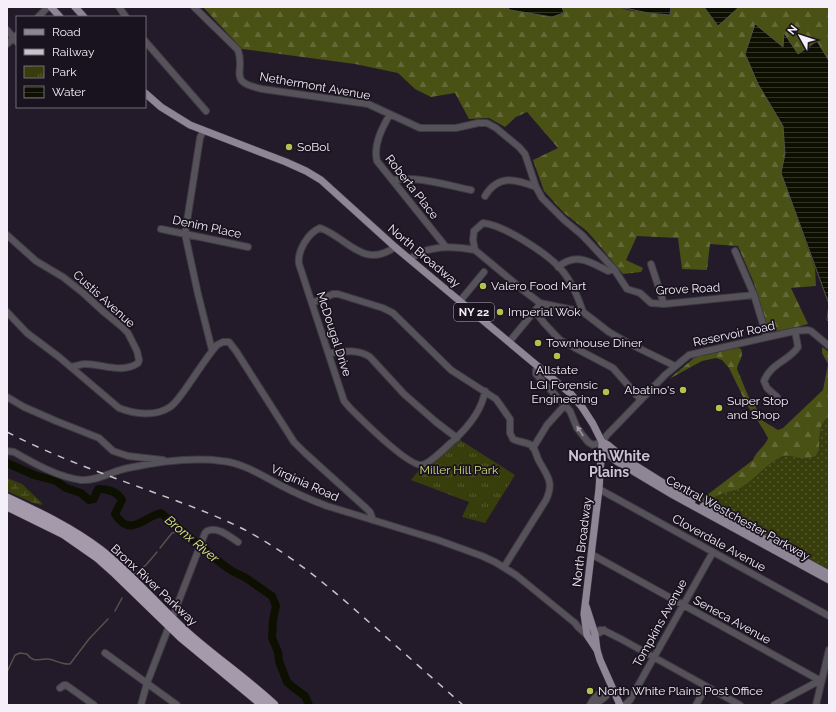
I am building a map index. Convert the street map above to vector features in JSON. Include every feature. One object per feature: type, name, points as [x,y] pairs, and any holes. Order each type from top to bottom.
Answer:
[{"type":"highway","name":"Bronx River Parkway","points":[[7,498],[59,524],[90,543],[116,563],[171,623],[274,705]]},
{"type":"highway","name":"Bronx River Parkway","points":[[7,506],[57,530],[91,552],[263,705]]},
{"type":"main road","points":[[51,7],[59,16]]},
{"type":"main road","points":[[75,7],[83,16]]},
{"type":"main road","name":"North Broadway","points":[[146,94],[171,114],[190,125],[286,162],[315,176],[335,191],[395,248],[510,342],[576,399],[602,442],[599,489],[584,614],[591,627],[596,650],[612,690],[620,705]]},
{"type":"main road","name":"Central Westchester Parkway","points":[[602,442],[611,447],[624,459],[691,500],[829,574]]},
{"type":"main road","name":"Central Westchester Parkway","points":[[602,442],[604,450],[610,456],[632,471],[829,580]]},
{"type":"main road","name":"North Broadway","points":[[591,627],[586,635],[596,650]]},
{"type":"street","points":[[39,16],[48,7]]},
{"type":"street","points":[[119,7],[125,16]]},
{"type":"street","name":"Nethermont Avenue","points":[[194,7],[238,50],[239,74],[242,81],[246,84],[262,88],[368,104],[420,128],[456,128],[468,124],[487,123],[502,133],[525,154],[536,187]]},
{"type":"street","points":[[7,30],[16,39],[7,44]]},
{"type":"street","points":[[146,43],[206,111]]},
{"type":"street","name":"Roberta Place","points":[[390,114],[378,140],[375,154],[379,164],[446,247]]},
{"type":"street","points":[[203,131],[185,234],[212,350]]},
{"type":"street","points":[[393,180],[430,182],[472,190]]},
{"type":"street","points":[[485,196],[490,187],[503,180],[512,180],[536,187]]},
{"type":"street","name":"Grove Road","points":[[536,187],[542,198],[551,208],[582,235],[614,269],[627,289],[640,293],[651,303],[664,304],[754,295]]},
{"type":"street","points":[[475,250],[473,240],[474,231],[483,223],[490,224],[518,237],[531,245],[558,267],[572,285],[583,312],[608,332],[675,366]]},
{"type":"street","name":"Denim Place","points":[[161,229],[248,247]]},
{"type":"street","name":"McDougal Drive","points":[[395,248],[389,252],[365,254],[351,248],[322,229],[318,229],[308,238],[299,256],[300,264],[344,401],[350,408],[406,458],[416,464],[423,465],[457,438]]},
{"type":"street","name":"Custis Avenue","points":[[7,235],[36,261],[63,277],[80,290],[122,327],[132,340],[139,360],[138,363],[133,366],[124,368],[84,364],[72,367]]},
{"type":"street","points":[[410,259],[424,250],[446,247],[475,250],[522,290],[538,306],[544,323],[560,340],[613,368],[641,400]]},
{"type":"street","points":[[735,251],[754,295],[767,337]]},
{"type":"street","points":[[558,267],[565,261],[575,259],[590,262],[608,271],[614,269]]},
{"type":"street","points":[[651,264],[664,304]]},
{"type":"street","points":[[460,301],[484,272]]},
{"type":"street","points":[[312,303],[333,294],[338,294],[383,308],[393,313],[451,370],[496,399],[508,415],[511,423],[510,433],[513,439],[530,444],[534,448],[549,479],[549,491],[539,512],[504,567]]},
{"type":"street","points":[[538,306],[583,312]]},
{"type":"street","points":[[510,342],[538,306]]},
{"type":"street","points":[[7,312],[26,333],[72,367],[119,408],[137,413],[155,412],[170,407],[176,401],[212,350],[223,342],[229,342],[294,442],[367,508],[370,512],[372,520]]},
{"type":"street","name":"Reservoir Road","points":[[602,442],[641,400],[675,366],[689,355],[795,331],[808,330],[829,346]]},
{"type":"street","points":[[777,397],[767,388],[764,381],[770,371],[781,361],[795,353],[798,347],[795,331]]},
{"type":"street","points":[[329,353],[349,351],[365,354],[375,362],[404,394],[457,438],[479,408],[485,392]]},
{"type":"street","points":[[538,366],[536,374],[565,405],[573,416],[577,428],[588,442],[593,445],[602,442]]},
{"type":"street","points":[[7,397],[24,407],[99,438],[113,451],[128,456],[171,461]]},
{"type":"street","points":[[534,448],[547,424],[565,405]]},
{"type":"street","name":"Virginia Road","points":[[7,451],[14,452],[55,472],[82,480],[93,479],[128,468],[171,461],[207,460],[236,464],[327,506],[466,550],[504,567],[520,578],[575,623],[586,635]]},
{"type":"street","name":"Cloverdale Avenue","points":[[599,489],[829,616]]},
{"type":"street","points":[[141,705],[205,533],[210,529],[220,532],[238,542]]},
{"type":"street","name":"Tompkins Avenue","points":[[625,705],[630,700],[713,552]]},
{"type":"street","name":"Seneca Avenue","points":[[591,554],[821,681]]},
{"type":"street","name":"Virginia Road","points":[[575,623],[591,627],[599,625],[604,631],[740,705]]},
{"type":"street","points":[[591,627],[604,631]]},
{"type":"street","points":[[816,705],[829,650]]},
{"type":"street","points":[[105,653],[177,705]]},
{"type":"street","points":[[774,705],[816,682],[821,681]]},
{"type":"street","points":[[60,688],[66,685],[94,705]]},
{"type":"street","points":[[696,705],[706,686]]},
{"type":"street","points":[[590,705],[602,691],[612,690]]},
{"type":"street","points":[[594,705],[612,690]]},
{"type":"green space","points":[[203,7],[507,7],[510,10],[564,13],[562,7],[620,7],[627,10],[670,15],[671,7],[704,7],[718,26],[739,7],[829,7],[829,61],[817,42],[798,54],[784,34],[783,47],[755,24],[758,84],[783,126],[785,154],[781,173],[815,268],[816,286],[791,288],[808,324],[769,335],[754,283],[738,246],[710,244],[707,270],[682,269],[678,238],[637,236],[626,260],[643,268],[641,272],[623,274],[588,232],[564,213],[544,191],[533,160],[558,148],[527,112],[516,117],[505,127],[489,118],[469,119],[455,93],[431,97],[415,89],[398,73],[355,64],[242,49]]},
{"type":"green space","points":[[822,347],[829,352],[829,417],[824,421],[820,430],[819,445],[816,456],[810,458],[799,458],[788,455],[783,456],[777,459],[741,488],[715,497],[709,504],[702,501],[703,498],[753,460],[768,438],[747,405],[729,368],[722,360],[716,358],[702,361],[669,379],[694,358],[710,352],[738,348],[741,349],[741,357],[737,369],[749,398],[753,402],[763,421],[778,430],[783,428],[823,390],[828,364],[822,353]]},
{"type":"green space","points":[[829,417],[829,570],[709,504],[711,500],[719,495],[741,488],[777,459],[783,456],[788,455],[799,458],[810,458],[816,456],[820,442],[821,425]]},
{"type":"green space","name":"Miller Hill Park","points":[[457,438],[515,475],[485,523],[462,517],[469,502],[411,480],[424,464]]},
{"type":"green space","points":[[7,478],[22,484],[42,503],[41,505],[7,491]]},
{"type":"water","points":[[507,7],[562,7],[564,13],[552,17],[510,10]]},
{"type":"water","points":[[620,7],[671,7],[670,15],[648,13]]},
{"type":"water","points":[[704,7],[739,7],[718,26]]},
{"type":"water","points":[[755,24],[783,47],[784,33],[798,54],[817,41],[829,61],[829,304],[781,173],[785,154],[783,126],[758,84],[745,54]]},
{"type":"water","points":[[829,304],[829,322],[827,320]]},
{"type":"waterway","name":"Bronx River","points":[[7,463],[34,475],[56,481],[66,488],[81,493],[89,500],[94,499],[98,489],[109,490],[118,494],[122,500],[115,514],[126,525],[131,526],[161,513],[222,564],[272,596],[276,606],[273,620],[272,638],[278,652],[279,661],[287,682],[305,696],[309,705]]},
{"type":"waterway","points":[[160,548],[172,533],[182,531]]},
{"type":"waterway","points":[[134,574],[146,565],[157,552]]},
{"type":"waterway","points":[[115,611],[122,598]]},
{"type":"waterway","points":[[7,672],[15,655],[20,653],[27,654],[34,660],[48,659],[64,664],[70,664],[89,639],[108,619]]},
{"type":"railway","points":[[7,432],[67,459],[209,513],[238,526],[264,541],[296,562],[327,586],[463,705]]},
{"type":"place","name":"SoBol","points":[[289,147]]},
{"type":"place","name":"Valero Food Mart","points":[[483,286]]},
{"type":"place","name":"Imperial Wok","points":[[500,312]]},
{"type":"place","name":"Townhouse Diner","points":[[538,343]]},
{"type":"place","name":"Allstate","points":[[557,356]]},
{"type":"place","name":"Abatino's","points":[[683,390]]},
{"type":"place","name":"LGI Forensic Engineering","points":[[606,392]]},
{"type":"place","name":"Super Stop and Shop","points":[[719,408]]},
{"type":"place","name":"North White Plains Post Office","points":[[590,691]]},
{"type":"district","name":"North White Plains","points":[[609,464]]}]
